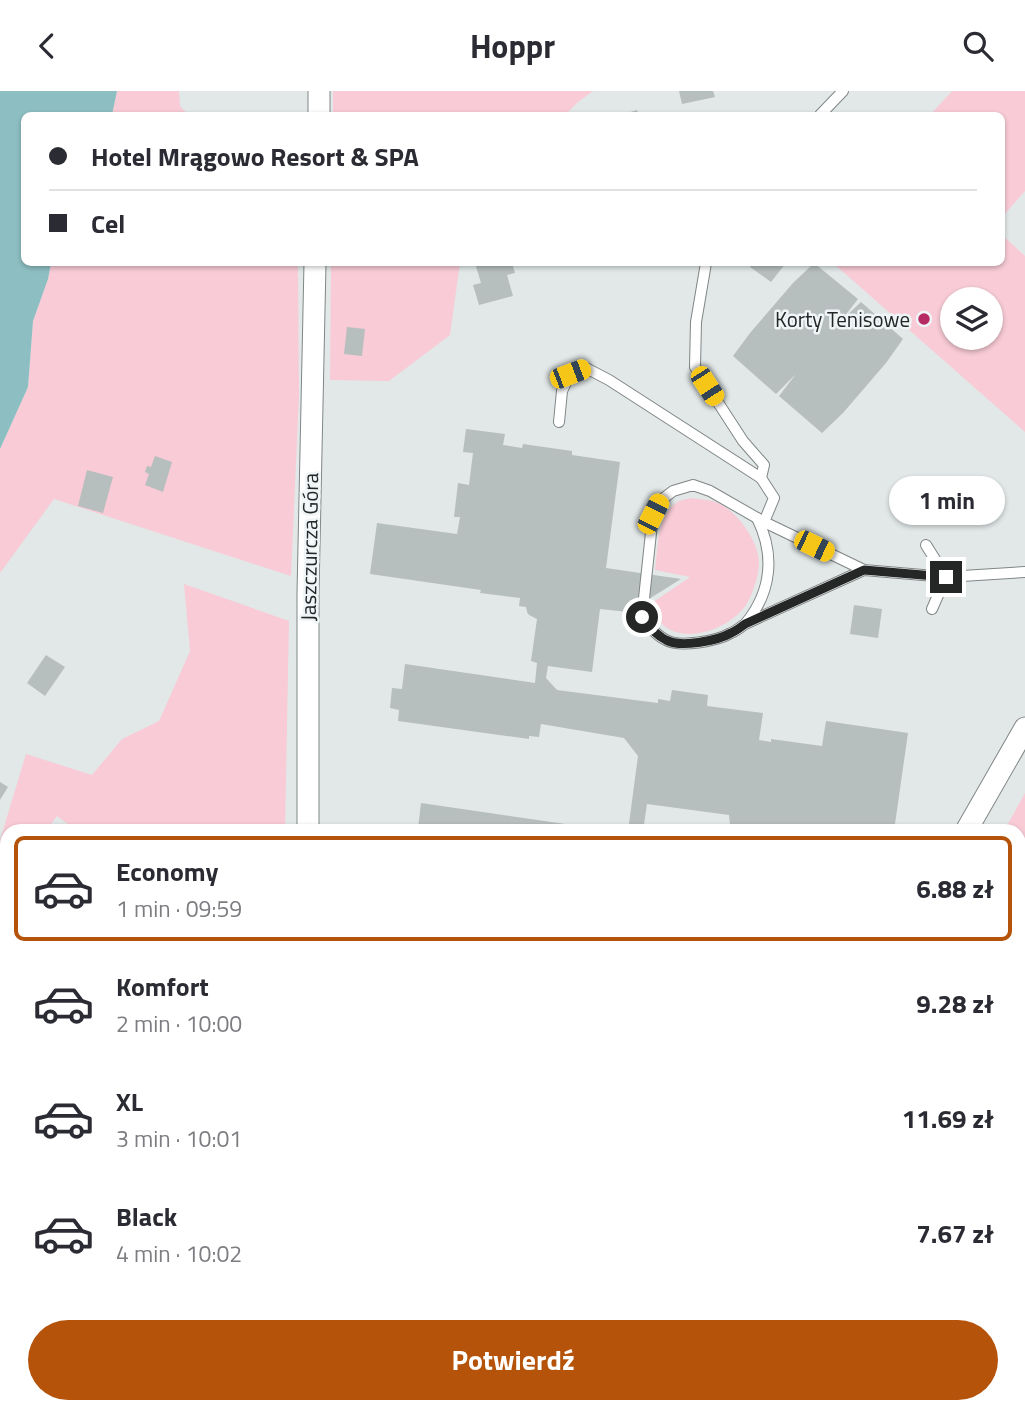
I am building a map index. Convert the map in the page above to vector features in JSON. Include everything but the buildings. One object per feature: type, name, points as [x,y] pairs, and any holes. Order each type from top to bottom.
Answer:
[{"type":"street","points":[[319,91],[319,112]]},
{"type":"street","name":"Jaszczurcza Góra","points":[[307,824],[308,593],[315,266]]},
{"type":"street","points":[[970,824],[1025,728]]},
{"type":"lane","points":[[823,112],[843,91]]},
{"type":"lane","points":[[705,266],[696,322],[695,367],[743,441],[764,465],[761,478]]},
{"type":"lane","points":[[559,422],[562,391],[570,374],[586,368],[761,478],[774,498],[761,520],[770,562],[764,592],[745,624]]},
{"type":"lane","points":[[864,570],[745,624],[730,635],[707,641],[685,644],[667,642],[653,631],[642,617],[653,514],[660,501],[673,491],[693,485],[864,570],[946,577],[1025,572]]},
{"type":"lane","points":[[926,545],[946,577]]},
{"type":"lane","points":[[932,608],[946,577]]},
{"type":"shaded area","points":[[117,91],[179,91],[180,106],[185,112],[113,112]]},
{"type":"shaded area","points":[[333,91],[593,91],[568,112],[333,112]]},
{"type":"shaded area","points":[[952,91],[1025,91],[1025,191],[1005,214],[1005,112],[933,112]]},
{"type":"shaded area","name":"Korty Tenisowe","points":[[1005,238],[1025,256],[1025,432],[836,266],[1005,266]]},
{"type":"shaded area","points":[[50,266],[298,266],[299,395],[291,576],[54,499],[0,573],[0,449],[28,387],[33,321]]},
{"type":"shaded area","points":[[331,266],[460,266],[450,335],[389,381],[330,380]]},
{"type":"shaded area","points":[[692,498],[718,503],[733,513],[751,537],[759,563],[749,600],[735,617],[713,629],[688,634],[666,628],[657,617],[652,603],[690,577],[655,570],[665,516],[676,503]]},
{"type":"shaded area","points":[[184,584],[289,621],[285,824],[68,824],[57,816],[51,824],[5,824],[26,754],[92,775],[122,739],[159,721],[190,651]]},
{"type":"shaded area","points":[[1025,793],[1025,824],[1008,824]]},
{"type":"water","points":[[0,91],[117,91],[113,112],[21,112],[21,266],[50,266],[33,321],[28,387],[0,449]]},
{"type":"place","name":"Korty Tenisowe","points":[[924,319]]},
{"type":"route","points":[[642,617],[653,631],[667,642],[685,644],[730,635],[745,624],[864,570],[946,577]]}]
